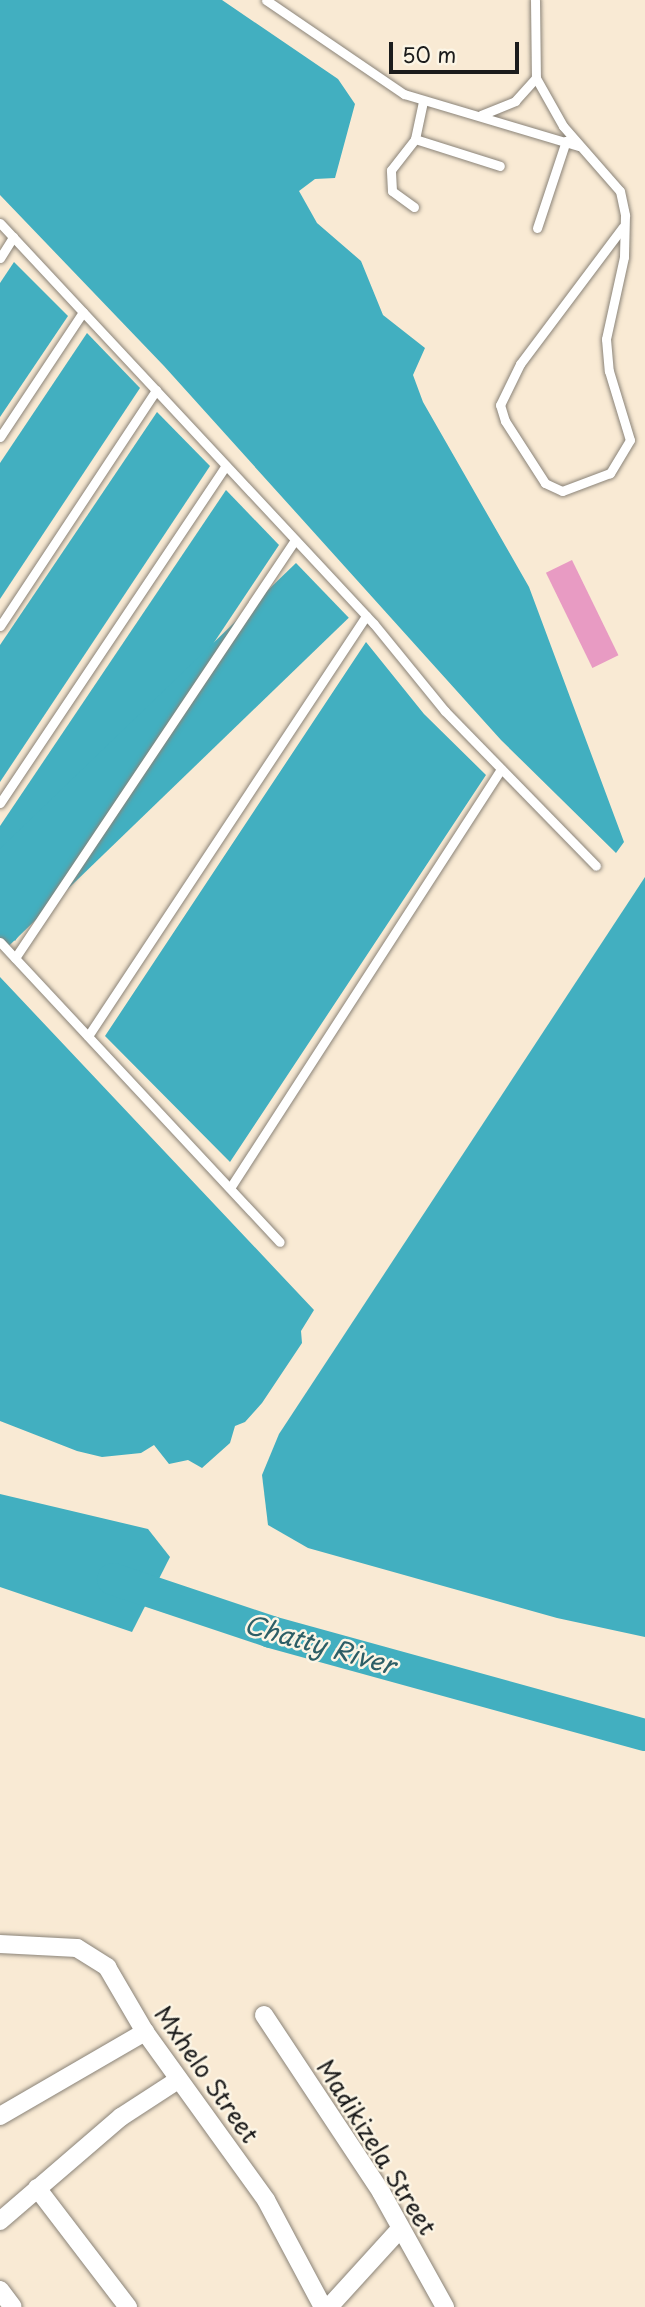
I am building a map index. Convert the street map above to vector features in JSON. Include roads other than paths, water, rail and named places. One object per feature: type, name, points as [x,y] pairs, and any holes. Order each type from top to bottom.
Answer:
[{"type":"street","name":"Mxhelo Street","points":[[0,1944],[39,1943],[87,1951],[107,1967],[145,2032],[266,2200],[323,2307]]},
{"type":"street","name":"Madikizela Street","points":[[264,2015],[381,2192],[445,2307]]},
{"type":"street","points":[[3,2105],[145,2032]]},
{"type":"street","points":[[0,2221],[121,2117],[178,2080]]},
{"type":"street","points":[[37,2188],[128,2307]]},
{"type":"street","points":[[329,2307],[400,2229]]},
{"type":"street","points":[[0,2290],[13,2307]]},
{"type":"lane","points":[[265,0],[404,94],[481,115],[579,147]]},
{"type":"lane","points":[[536,0],[536,78],[579,147],[620,191],[625,205],[624,257],[610,308],[606,354],[631,440],[610,473],[562,491],[545,483],[505,421],[500,405],[520,364],[623,227]]},
{"type":"lane","points":[[481,115],[515,101],[536,78]]},
{"type":"lane","points":[[414,207],[392,191],[391,170],[415,139],[423,101]]},
{"type":"lane","points":[[415,139],[500,166]]},
{"type":"lane","points":[[537,228],[566,141]]},
{"type":"lane","points":[[0,223],[366,616],[501,769],[596,866]]},
{"type":"lane","points":[[0,258],[13,237]]},
{"type":"lane","points":[[0,437],[83,312]]},
{"type":"lane","points":[[0,626],[156,390]]},
{"type":"lane","points":[[0,803],[226,466]]},
{"type":"lane","points":[[15,958],[295,540]]},
{"type":"lane","points":[[88,1036],[366,616]]},
{"type":"lane","points":[[230,1188],[501,769]]},
{"type":"lane","points":[[0,942],[280,1242]]},
{"type":"water","points":[[0,0],[222,0],[338,79],[355,104],[335,178],[315,179],[299,191],[317,223],[361,261],[383,315],[425,348],[413,375],[423,402],[529,587],[624,842],[616,853],[501,740],[164,366],[0,195]]},
{"type":"water","points":[[14,262],[68,316],[0,417],[0,283]]},
{"type":"water","points":[[87,333],[140,388],[0,599],[0,463]]},
{"type":"water","points":[[157,412],[210,466],[0,782],[0,645]]},
{"type":"water","points":[[226,490],[279,545],[15,941],[0,925],[0,826]]},
{"type":"water","points":[[296,563],[349,618],[6,948],[0,942],[0,849]]},
{"type":"water","points":[[366,642],[424,714],[486,775],[230,1162],[105,1036]]},
{"type":"water","points":[[645,877],[645,1637],[557,1618],[308,1548],[268,1525],[262,1475],[279,1434]]},
{"type":"water","points":[[0,977],[314,1310],[301,1331],[302,1343],[262,1403],[245,1422],[235,1426],[230,1443],[202,1468],[188,1460],[169,1464],[154,1445],[141,1453],[102,1457],[77,1451],[0,1421]]},
{"type":"water","points":[[0,1494],[148,1529],[170,1557],[132,1632],[0,1587]]},
{"type":"waterway","name":"Chatty River","points":[[113,1579],[271,1632],[645,1735]]}]
